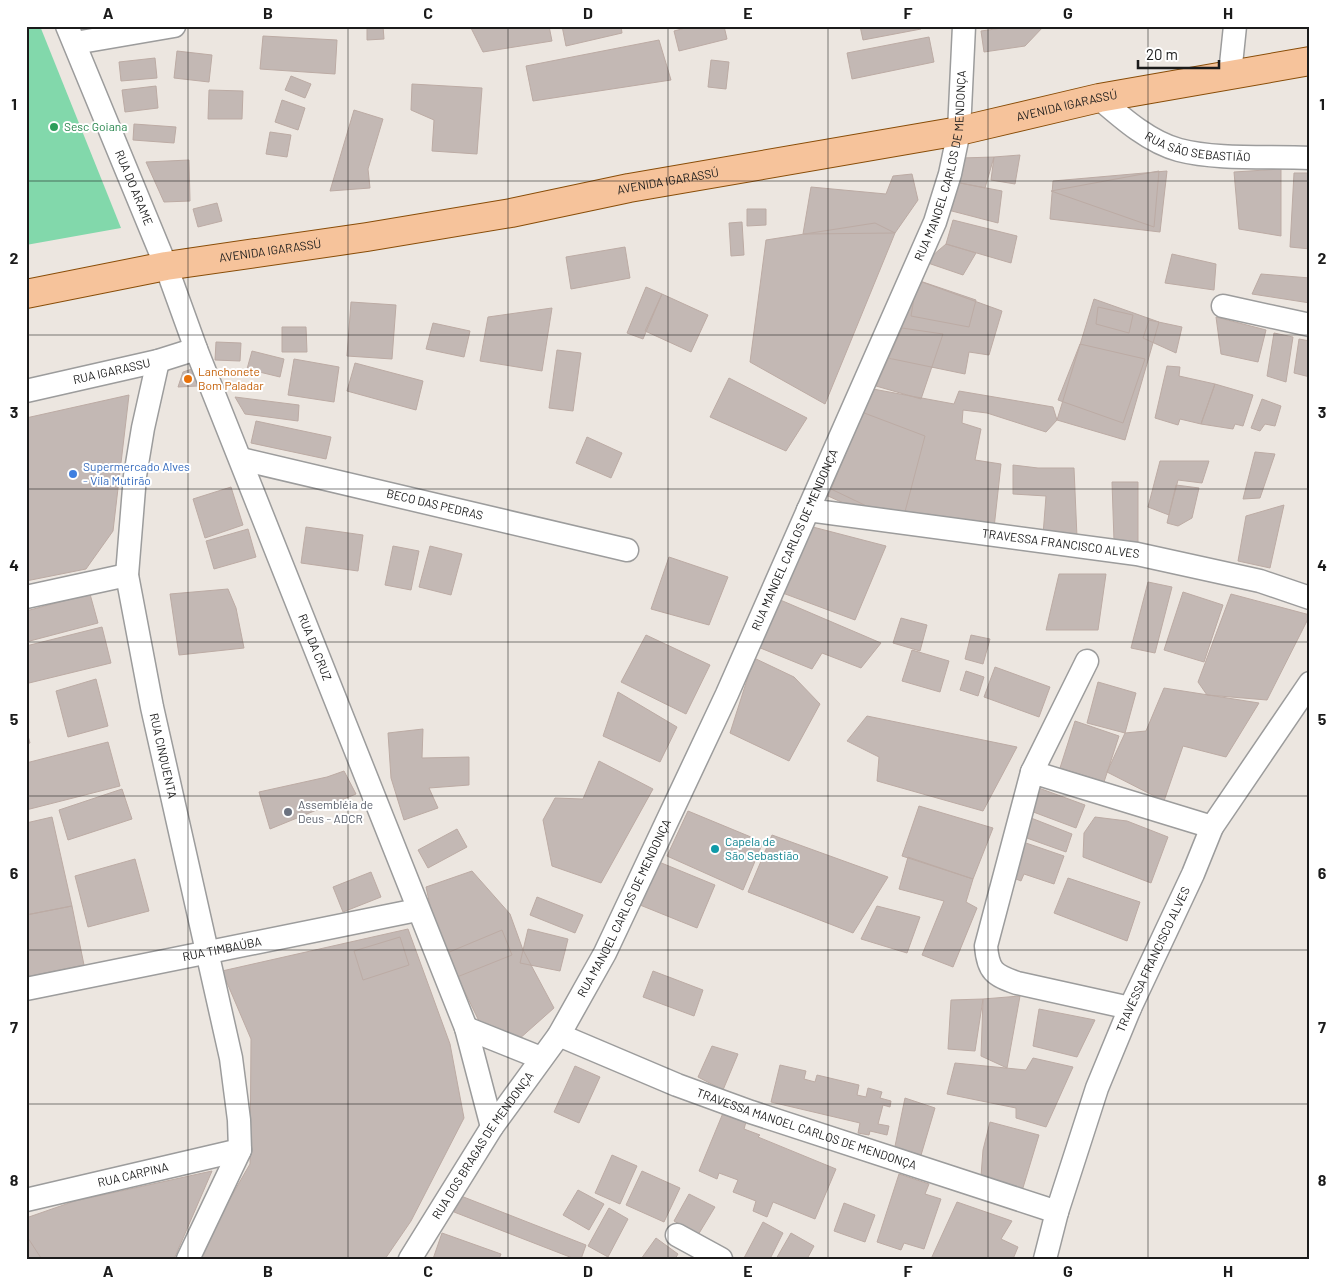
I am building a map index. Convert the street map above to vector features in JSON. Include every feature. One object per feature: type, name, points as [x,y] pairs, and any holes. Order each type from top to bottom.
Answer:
[{"type":"main road","name":"AVENIDA IGARASSÚ","points":[[26,294],[166,266],[472,219],[629,188],[959,131],[1099,98],[1310,61]]},
{"type":"street","points":[[71,35],[174,26]]},
{"type":"street","name":"RUA MANOEL CARLOS DE MENDONÇA","points":[[559,1035],[605,953],[658,845],[935,222],[950,174],[959,131],[964,26]]},
{"type":"street","points":[[1230,74],[1235,26]]},
{"type":"street","name":"RUA DO ARAME","points":[[71,35],[166,266]]},
{"type":"street","name":"RUA SÃO SEBASTIÃO","points":[[1099,98],[1123,119],[1151,137],[1179,150],[1207,154],[1310,158]]},
{"type":"street","name":"RUA DA CRUZ","points":[[166,266],[196,349],[241,459],[417,910],[466,1028],[492,1127]]},
{"type":"street","points":[[1223,306],[1310,324]]},
{"type":"street","name":"RUA IGARASSU","points":[[26,392],[158,361],[196,349]]},
{"type":"street","name":"RUA CINQUENTA","points":[[158,361],[143,428],[137,466],[127,575],[152,707],[236,1087],[240,1150]]},
{"type":"street","name":"BECO DAS PEDRAS","points":[[241,459],[627,550]]},
{"type":"street","name":"TRAVESSA FRANCISCO ALVES","points":[[808,510],[1137,554],[1260,581],[1310,598]]},
{"type":"street","points":[[26,597],[127,575]]},
{"type":"street","points":[[1087,661],[1032,772],[986,946],[990,968],[1000,977],[1017,983],[1130,1008]]},
{"type":"street","name":"TRAVESSA FRANCISCO ALVES","points":[[1045,1259],[1057,1212],[1097,1088],[1130,1008],[1193,874],[1212,826],[1310,683]]},
{"type":"street","points":[[1032,772],[1212,826]]},
{"type":"street","name":"RUA TIMBAÚBA","points":[[26,989],[208,954],[417,910]]},
{"type":"street","points":[[466,1028],[541,1058]]},
{"type":"street","name":"RUA DOS BRAGAS DE MENDONÇA","points":[[410,1259],[492,1127],[559,1035]]},
{"type":"street","name":"TRAVESSA MANOEL CARLOS DE MENDONÇA","points":[[559,1035],[677,1085],[751,1112],[1057,1212]]},
{"type":"street","points":[[188,1259],[240,1150]]},
{"type":"street","name":"RUA CARPINA","points":[[26,1200],[240,1150]]},
{"type":"street","points":[[677,1235],[721,1259]]},
{"type":"green space","name":"Sesc Goiana","points":[[26,26],[40,26],[121,228],[26,245]]},
{"type":"building","points":[[367,26],[383,26],[384,39],[367,40]]},
{"type":"building","points":[[470,26],[549,26],[552,41],[483,52]]},
{"type":"building","points":[[562,26],[621,26],[622,33],[566,46]]},
{"type":"building","points":[[693,26],[724,26],[727,39],[679,51],[674,31]]},
{"type":"building","points":[[860,26],[921,26],[921,29],[863,40]]},
{"type":"building","points":[[1016,26],[1044,26],[1025,46],[984,52],[981,31]]},
{"type":"building","points":[[263,36],[337,40],[335,74],[260,69]]},
{"type":"building","points":[[929,37],[934,62],[852,79],[847,53]]},
{"type":"building","points":[[659,40],[671,80],[533,101],[526,66]]},
{"type":"building","points":[[177,51],[212,55],[209,82],[174,78]]},
{"type":"building","points":[[155,58],[157,78],[121,81],[119,62]]},
{"type":"building","points":[[711,60],[729,62],[726,89],[708,87]]},
{"type":"building","points":[[291,76],[311,84],[305,98],[285,90]]},
{"type":"building","points":[[412,84],[482,88],[477,154],[432,151],[434,120],[411,110]]},
{"type":"building","points":[[156,86],[158,108],[125,112],[122,90]]},
{"type":"building","points":[[209,90],[243,91],[242,119],[208,119]]},
{"type":"building","points":[[282,100],[305,108],[298,130],[275,122]]},
{"type":"building","points":[[354,110],[383,119],[368,169],[370,188],[330,191]]},
{"type":"building","points":[[134,124],[176,127],[174,143],[133,140]]},
{"type":"building","points":[[270,132],[291,135],[287,157],[266,154]]},
{"type":"building","points":[[1020,155],[1015,184],[991,180],[994,157]]},
{"type":"building","points":[[994,157],[985,188],[955,182],[961,158]]},
{"type":"building","points":[[189,160],[190,201],[164,202],[146,162]]},
{"type":"building","points":[[1281,169],[1281,236],[1239,229],[1234,172]]},
{"type":"building","points":[[1159,171],[1154,227],[1051,191]]},
{"type":"building","points":[[1167,171],[1160,232],[1050,219],[1053,181]]},
{"type":"building","points":[[1294,173],[1310,173],[1310,249],[1290,247]]},
{"type":"building","points":[[912,174],[918,200],[895,233],[803,234],[811,187],[886,194],[893,176]]},
{"type":"building","points":[[955,182],[1002,191],[998,223],[948,210]]},
{"type":"building","points":[[217,203],[222,221],[198,227],[193,209]]},
{"type":"building","points":[[747,209],[766,209],[766,225],[747,226]]},
{"type":"building","points":[[953,220],[1017,236],[1011,263],[946,244]]},
{"type":"building","points":[[742,222],[744,255],[731,256],[729,223]]},
{"type":"building","points":[[875,223],[895,233],[825,404],[750,362],[766,240]]},
{"type":"building","points":[[946,244],[976,253],[963,275],[925,262]]},
{"type":"building","points":[[625,247],[630,278],[571,289],[566,257]]},
{"type":"building","points":[[1172,254],[1216,264],[1214,290],[1165,283]]},
{"type":"building","points":[[1261,274],[1310,278],[1310,303],[1252,294]]},
{"type":"building","points":[[917,280],[976,300],[969,327],[911,316]]},
{"type":"building","points":[[922,282],[1002,311],[989,355],[969,352],[965,374],[883,357]]},
{"type":"building","points":[[646,287],[662,294],[643,339],[627,333]]},
{"type":"building","points":[[662,294],[708,315],[691,352],[645,331]]},
{"type":"building","points":[[1094,299],[1159,322],[1125,440],[1057,420]]},
{"type":"building","points":[[351,302],[396,305],[392,359],[347,356]]},
{"type":"building","points":[[1098,307],[1133,315],[1129,333],[1096,324]]},
{"type":"building","points":[[552,308],[542,371],[480,361],[488,317]]},
{"type":"building","points":[[1216,317],[1266,330],[1258,362],[1221,354]]},
{"type":"building","points":[[1149,320],[1182,327],[1176,353],[1143,338]]},
{"type":"building","points":[[433,323],[470,331],[464,357],[426,349]]},
{"type":"building","points":[[282,327],[306,327],[307,352],[282,352]]},
{"type":"building","points":[[902,328],[943,334],[921,399],[876,386]]},
{"type":"building","points":[[1274,333],[1293,337],[1286,382],[1267,376]]},
{"type":"building","points":[[1299,339],[1310,341],[1310,377],[1294,373]]},
{"type":"building","points":[[216,342],[241,343],[240,361],[215,360]]},
{"type":"building","points":[[1080,344],[1145,359],[1123,423],[1058,400]]},
{"type":"building","points":[[557,350],[581,353],[573,411],[549,408]]},
{"type":"building","points":[[252,351],[284,359],[280,377],[247,369]]},
{"type":"building","points":[[294,359],[339,367],[334,402],[288,395]]},
{"type":"building","points":[[355,363],[423,381],[416,410],[347,391]]},
{"type":"building","points":[[1167,366],[1180,367],[1179,376],[1215,384],[1201,424],[1180,419],[1178,425],[1155,418]]},
{"type":"building","name":"Lanchonete Bom Paladar","points":[[192,369],[198,386],[178,387],[183,372]]},
{"type":"building","points":[[729,378],[807,418],[786,451],[710,417]]},
{"type":"building","points":[[1215,384],[1253,395],[1243,426],[1235,424],[1233,429],[1201,424]]},
{"type":"building","points":[[873,389],[954,404],[959,391],[1053,407],[1057,420],[1046,432],[987,413],[963,410],[962,423],[981,429],[975,460],[1001,464],[994,528],[881,520],[828,496]]},
{"type":"building","name":"Supermercado Alves - Vila Mutirão","points":[[129,395],[113,531],[86,569],[26,581],[26,418]]},
{"type":"building","points":[[235,397],[299,405],[298,421],[245,414]]},
{"type":"building","points":[[1262,399],[1281,406],[1275,426],[1265,424],[1260,431],[1251,428]]},
{"type":"building","points":[[859,411],[925,436],[902,523],[831,489]]},
{"type":"building","points":[[256,421],[331,437],[326,459],[251,443]]},
{"type":"building","points":[[587,437],[622,453],[611,478],[576,463]]},
{"type":"building","points":[[1255,452],[1275,454],[1260,498],[1243,499]]},
{"type":"building","points":[[1160,461],[1209,461],[1202,483],[1178,480],[1169,515],[1148,507]]},
{"type":"building","points":[[1013,465],[1038,468],[1074,468],[1077,537],[1043,535],[1046,496],[1013,494]]},
{"type":"building","points":[[1112,482],[1138,482],[1138,542],[1114,541]]},
{"type":"building","points":[[1176,485],[1199,488],[1192,518],[1178,526],[1167,523]]},
{"type":"building","points":[[231,487],[243,525],[205,538],[193,499]]},
{"type":"building","points":[[1284,505],[1270,568],[1238,561],[1246,516]]},
{"type":"building","points":[[809,526],[886,546],[855,620],[780,592]]},
{"type":"building","points":[[306,527],[363,535],[358,571],[301,563]]},
{"type":"building","points":[[248,529],[256,557],[214,569],[206,541]]},
{"type":"building","points":[[393,546],[419,551],[411,590],[385,585]]},
{"type":"building","points":[[430,546],[462,554],[451,595],[419,587]]},
{"type":"building","points":[[669,557],[728,577],[709,625],[651,609]]},
{"type":"building","points":[[1059,574],[1106,574],[1098,630],[1046,630]]},
{"type":"building","points":[[1148,582],[1172,587],[1155,653],[1131,648]]},
{"type":"building","points":[[228,589],[236,608],[244,648],[179,655],[170,594]]},
{"type":"building","points":[[1183,592],[1223,605],[1204,662],[1164,650]]},
{"type":"building","points":[[90,594],[98,623],[26,642],[26,611]]},
{"type":"building","points":[[1231,594],[1310,615],[1267,700],[1207,695],[1198,682]]},
{"type":"building","points":[[778,599],[881,643],[861,668],[822,653],[812,669],[758,647]]},
{"type":"building","points":[[901,618],[927,625],[920,651],[893,643]]},
{"type":"building","points":[[102,627],[111,663],[29,683],[26,671],[26,646]]},
{"type":"building","points":[[646,635],[710,665],[686,714],[621,682]]},
{"type":"building","points":[[971,635],[990,639],[983,664],[965,659]]},
{"type":"building","points":[[912,650],[949,661],[940,692],[902,681]]},
{"type":"building","points":[[754,658],[794,677],[820,704],[789,761],[730,733]]},
{"type":"building","points":[[995,667],[1050,687],[1039,717],[984,697]]},
{"type":"building","points":[[966,671],[984,677],[978,696],[960,690]]},
{"type":"building","points":[[96,679],[108,726],[68,737],[56,691]]},
{"type":"building","points":[[1098,682],[1136,693],[1125,733],[1087,723]]},
{"type":"building","points":[[1164,688],[1259,703],[1226,757],[1183,746],[1164,801],[1107,772],[1125,733],[1146,731]]},
{"type":"building","points":[[618,692],[677,727],[660,762],[603,736]]},
{"type":"building","points":[[867,716],[1017,747],[983,811],[877,781],[879,757],[847,741]]},
{"type":"building","points":[[1075,721],[1119,736],[1104,782],[1060,768]]},
{"type":"building","points":[[26,729],[30,743],[26,744]]},
{"type":"building","points":[[423,729],[422,758],[469,757],[469,785],[429,788],[438,808],[404,820],[391,778],[388,733]]},
{"type":"building","points":[[108,742],[120,786],[26,810],[26,763]]},
{"type":"building","points":[[599,761],[653,789],[601,883],[552,866],[543,820],[555,798],[583,799]]},
{"type":"building","name":"Assembléia de Deus - ADCR","points":[[344,771],[356,794],[270,829],[259,792],[327,777]]},
{"type":"building","points":[[1036,787],[1085,805],[1076,828],[1028,810]]},
{"type":"building","points":[[122,789],[132,819],[68,840],[59,810]]},
{"type":"building","points":[[919,806],[993,828],[973,879],[902,856]]},
{"type":"building","name":"Capela de São Sebastião","points":[[688,811],[763,842],[743,890],[667,856]]},
{"type":"building","points":[[52,817],[72,906],[26,915],[26,823]]},
{"type":"building","points":[[1095,817],[1127,821],[1168,837],[1151,883],[1083,857],[1084,833]]},
{"type":"building","points":[[1031,818],[1072,834],[1066,852],[1024,837]]},
{"type":"building","points":[[457,829],[467,847],[428,868],[418,850]]},
{"type":"building","points":[[772,835],[888,877],[853,933],[748,892]]},
{"type":"building","points":[[1023,842],[1064,856],[1054,884],[1024,874],[1021,881],[1011,877]]},
{"type":"building","points":[[908,857],[973,879],[966,902],[977,908],[953,967],[922,955],[944,901],[899,889]]},
{"type":"building","points":[[135,859],[149,911],[88,927],[75,876]]},
{"type":"building","points":[[659,862],[715,885],[697,928],[640,905]]},
{"type":"building","points":[[472,871],[510,914],[523,950],[554,1008],[518,1040],[479,1021],[436,933],[426,887]]},
{"type":"building","points":[[371,872],[381,897],[343,912],[333,887]]},
{"type":"building","points":[[1068,878],[1140,902],[1127,941],[1054,913]]},
{"type":"building","points":[[537,897],[583,915],[575,933],[530,915]]},
{"type":"building","points":[[72,906],[84,965],[26,977],[26,915]]},
{"type":"building","points":[[877,906],[920,917],[907,953],[861,939]]},
{"type":"building","points":[[408,929],[450,1044],[464,1118],[411,1221],[385,1259],[195,1259],[250,1164],[251,1039],[222,971]]},
{"type":"building","points":[[528,929],[568,939],[560,971],[520,963]]},
{"type":"building","points":[[502,930],[512,955],[457,977],[447,953]]},
{"type":"building","points":[[400,937],[409,965],[363,980],[354,951]]},
{"type":"building","points":[[653,971],[703,990],[694,1016],[643,997]]},
{"type":"building","points":[[1020,996],[1007,1068],[981,1056],[983,999]]},
{"type":"building","points":[[983,999],[975,1051],[948,1049],[951,1000]]},
{"type":"building","points":[[1039,1009],[1095,1020],[1077,1057],[1033,1046]]},
{"type":"building","points":[[712,1046],[738,1054],[723,1090],[698,1077]]},
{"type":"building","points":[[1033,1058],[1073,1067],[1046,1127],[1016,1118],[1016,1108],[947,1094],[955,1063],[1026,1070]]},
{"type":"building","points":[[780,1065],[806,1071],[804,1079],[815,1082],[817,1075],[859,1085],[857,1095],[866,1097],[868,1088],[882,1092],[880,1098],[891,1101],[890,1107],[883,1105],[878,1124],[889,1126],[887,1135],[870,1131],[869,1135],[858,1133],[860,1123],[771,1102]]},
{"type":"building","points":[[575,1066],[600,1077],[579,1123],[554,1112]]},
{"type":"building","points":[[905,1098],[935,1108],[919,1162],[894,1151]]},
{"type":"building","points":[[723,1113],[746,1122],[744,1129],[760,1135],[758,1137],[836,1169],[815,1219],[773,1202],[767,1217],[753,1211],[756,1201],[733,1192],[738,1180],[719,1173],[717,1179],[699,1171]]},
{"type":"building","points":[[990,1122],[1039,1135],[1022,1191],[981,1176],[983,1150]]},
{"type":"building","points":[[612,1155],[637,1166],[620,1204],[595,1193]]},
{"type":"building","points":[[212,1171],[174,1259],[26,1259],[26,1218],[75,1201]]},
{"type":"building","points":[[642,1171],[680,1188],[664,1222],[626,1205]]},
{"type":"building","points":[[899,1174],[929,1184],[925,1194],[941,1199],[924,1249],[904,1243],[901,1250],[877,1242]]},
{"type":"building","points":[[578,1190],[604,1204],[589,1230],[563,1215]]},
{"type":"building","points":[[689,1194],[715,1207],[698,1235],[674,1221]]},
{"type":"building","points":[[461,1196],[586,1245],[581,1259],[575,1259],[454,1212]]},
{"type":"building","points":[[957,1202],[1012,1221],[1001,1239],[1018,1247],[1013,1259],[931,1259]]},
{"type":"building","points":[[844,1203],[875,1215],[865,1242],[834,1231]]},
{"type":"building","points":[[609,1208],[628,1219],[608,1257],[588,1246]]},
{"type":"building","points":[[763,1222],[783,1233],[770,1259],[745,1259],[744,1258]]},
{"type":"building","points":[[442,1233],[501,1254],[499,1259],[433,1259]]},
{"type":"building","points":[[791,1233],[814,1246],[807,1259],[776,1259]]},
{"type":"building","points":[[26,1235],[41,1258],[41,1259],[26,1259]]},
{"type":"building","points":[[656,1238],[678,1254],[675,1259],[641,1259]]},
{"type":"place","name":"Sesc Goiana","points":[[54,127]]},
{"type":"place","name":"Lanchonete Bom Paladar","points":[[188,379]]},
{"type":"place","name":"Supermercado Alves - Vila Mutirão","points":[[73,474]]},
{"type":"place","name":"Assembléia de Deus - ADCR","points":[[288,812]]},
{"type":"place","name":"Capela de São Sebastião","points":[[715,849]]}]
